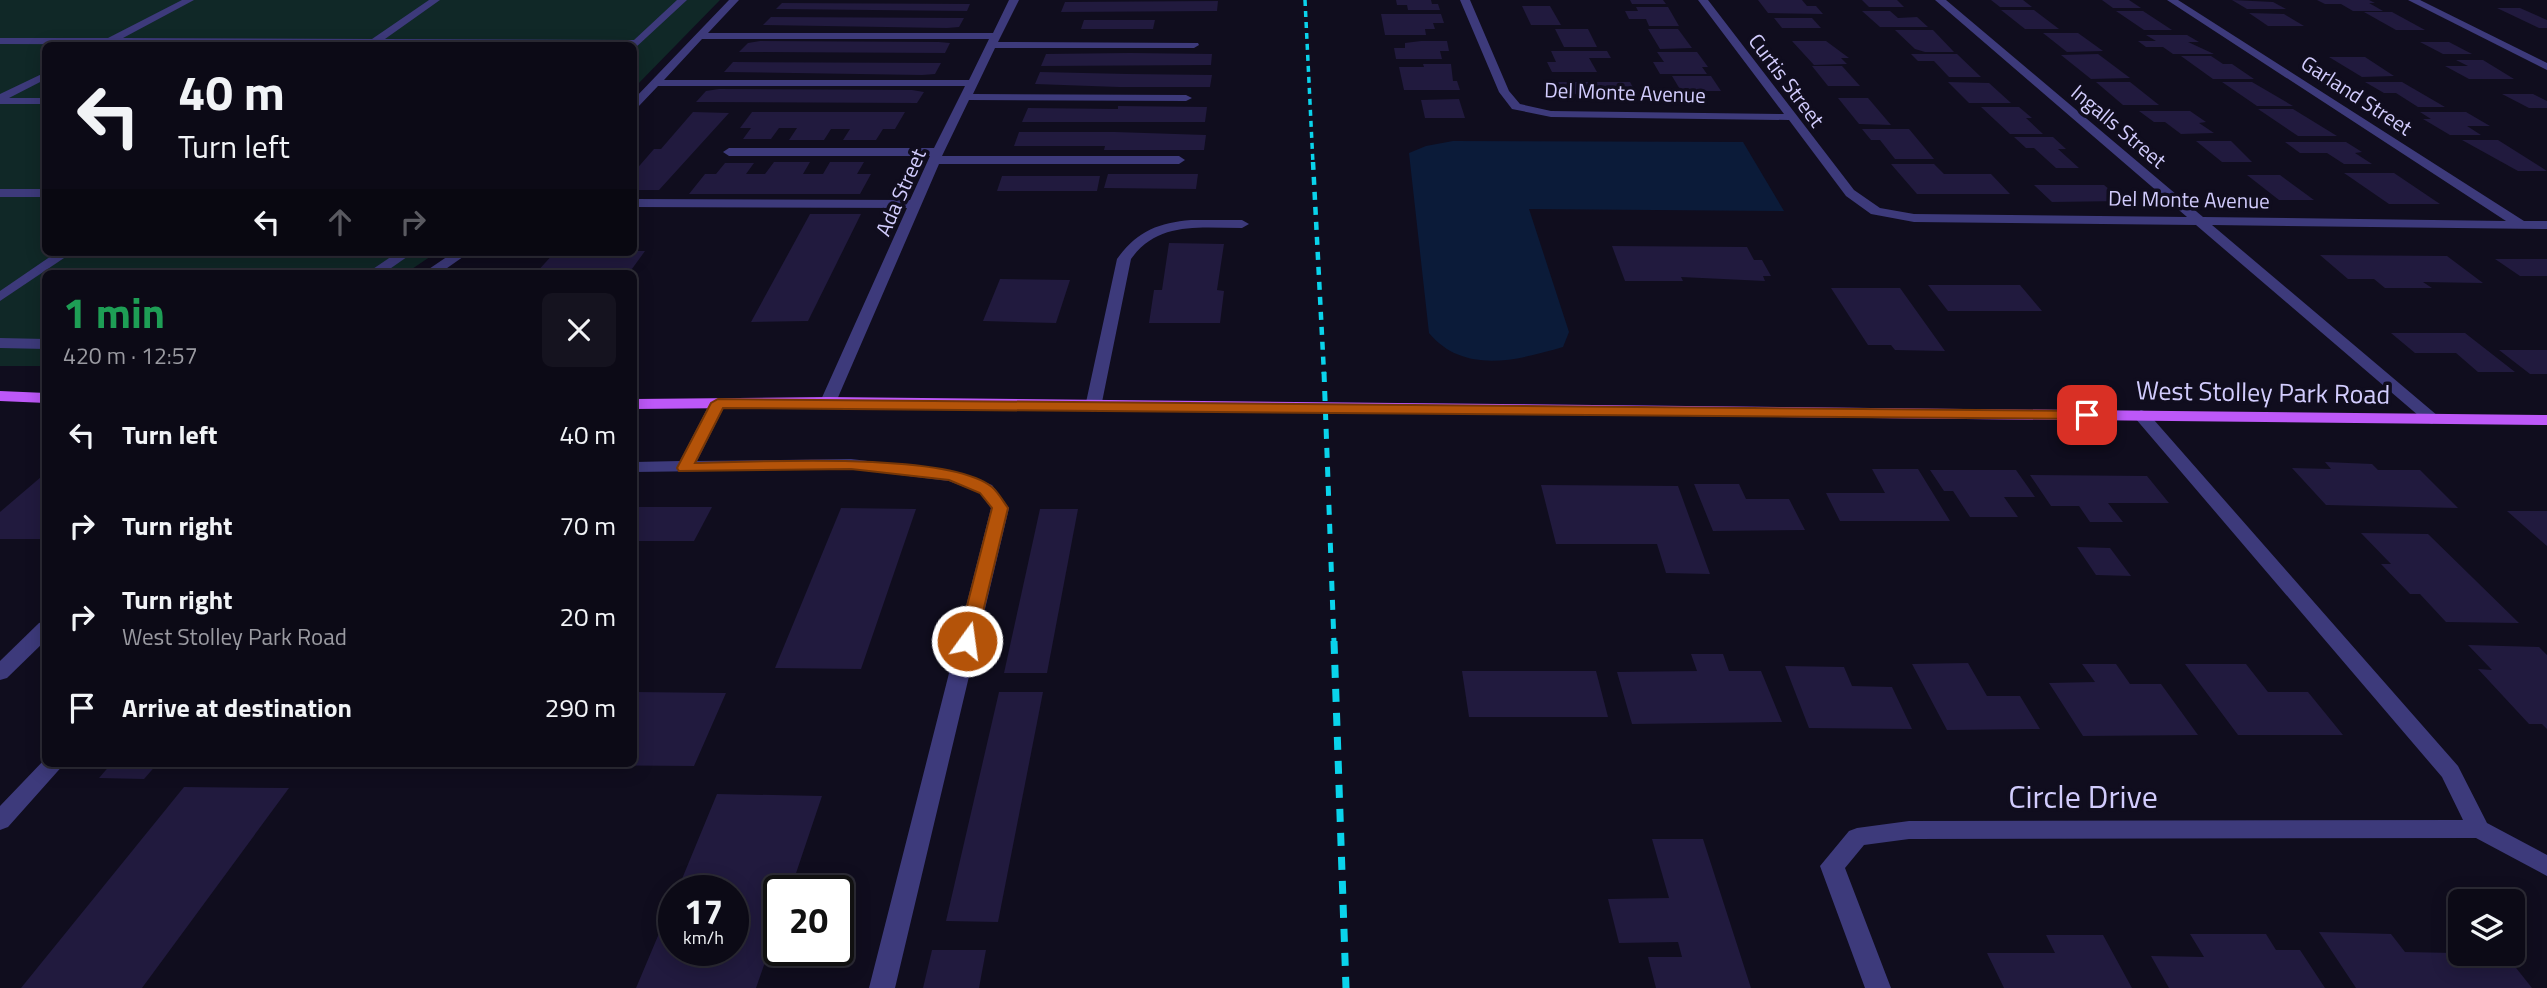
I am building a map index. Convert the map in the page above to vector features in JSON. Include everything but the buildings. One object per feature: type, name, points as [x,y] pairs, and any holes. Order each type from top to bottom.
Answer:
[{"type":"main road","points":[[0,396],[42,398]]},
{"type":"main road","name":"West Stolley Park Road","points":[[637,404],[828,402],[1093,407],[2547,420]]},
{"type":"street","points":[[108,42],[189,0]]},
{"type":"street","points":[[374,42],[435,0]]},
{"type":"street","points":[[636,42],[682,0]]},
{"type":"street","points":[[637,102],[734,0]]},
{"type":"street","name":"Ada Street","points":[[828,402],[937,156],[1014,0]]},
{"type":"street","name":"Del Monte Avenue","points":[[1465,0],[1506,95],[1516,107],[1551,114],[1790,117]]},
{"type":"street","name":"Curtis Street","points":[[1703,0],[1841,182]]},
{"type":"street","name":"Ingalls Street","points":[[1940,0],[2432,419]]},
{"type":"street","name":"Garland Street","points":[[2172,0],[2520,224]]},
{"type":"street","points":[[2413,0],[2547,67]]},
{"type":"street","points":[[700,36],[1194,45]]},
{"type":"street","points":[[0,41],[53,42]]},
{"type":"street","points":[[0,99],[42,77]]},
{"type":"street","points":[[654,83],[971,83]]},
{"type":"street","points":[[965,97],[1186,98]]},
{"type":"street","points":[[0,99],[42,101]]},
{"type":"street","points":[[729,152],[1179,160]]},
{"type":"street","name":"Del Monte Avenue","points":[[1841,182],[1850,193],[1876,211],[1914,218],[2199,219],[2547,225]]},
{"type":"street","points":[[0,193],[42,192]]},
{"type":"street","points":[[637,203],[916,204]]},
{"type":"street","points":[[1093,407],[1124,259],[1134,241],[1162,225],[1242,224]]},
{"type":"street","points":[[0,297],[60,256]]},
{"type":"street","points":[[379,270],[401,256]]},
{"type":"street","points":[[435,270],[457,256]]},
{"type":"street","points":[[0,343],[42,344]]},
{"type":"street","points":[[685,468],[718,403]]},
{"type":"street","points":[[2141,415],[2450,772],[2479,829]]},
{"type":"street","points":[[637,467],[851,464],[952,476],[986,489],[1000,508],[882,988]]},
{"type":"street","points":[[0,673],[42,632]]},
{"type":"street","points":[[0,821],[50,767]]},
{"type":"street","name":"Circle Drive","points":[[1878,988],[1832,866],[1857,837],[1909,830],[2479,829],[2547,866]]},
{"type":"green space","points":[[0,0],[720,0],[637,85],[637,42],[42,42],[42,256],[431,256],[410,270],[42,270],[42,366],[0,366]]},
{"type":"water","points":[[1453,141],[1743,142],[1784,211],[1529,209],[1569,332],[1563,347],[1510,359],[1475,359],[1458,355],[1429,333],[1409,153],[1426,146]]},
{"type":"railway","points":[[1305,0],[1313,164]]},
{"type":"railway","points":[[1313,162],[1324,374]]},
{"type":"railway","points":[[1324,372],[1334,643]]},
{"type":"railway","points":[[1334,641],[1346,988]]},
{"type":"route","points":[[967,641],[1000,508],[986,489],[952,476],[851,464],[685,468],[718,403],[2087,415]]}]
